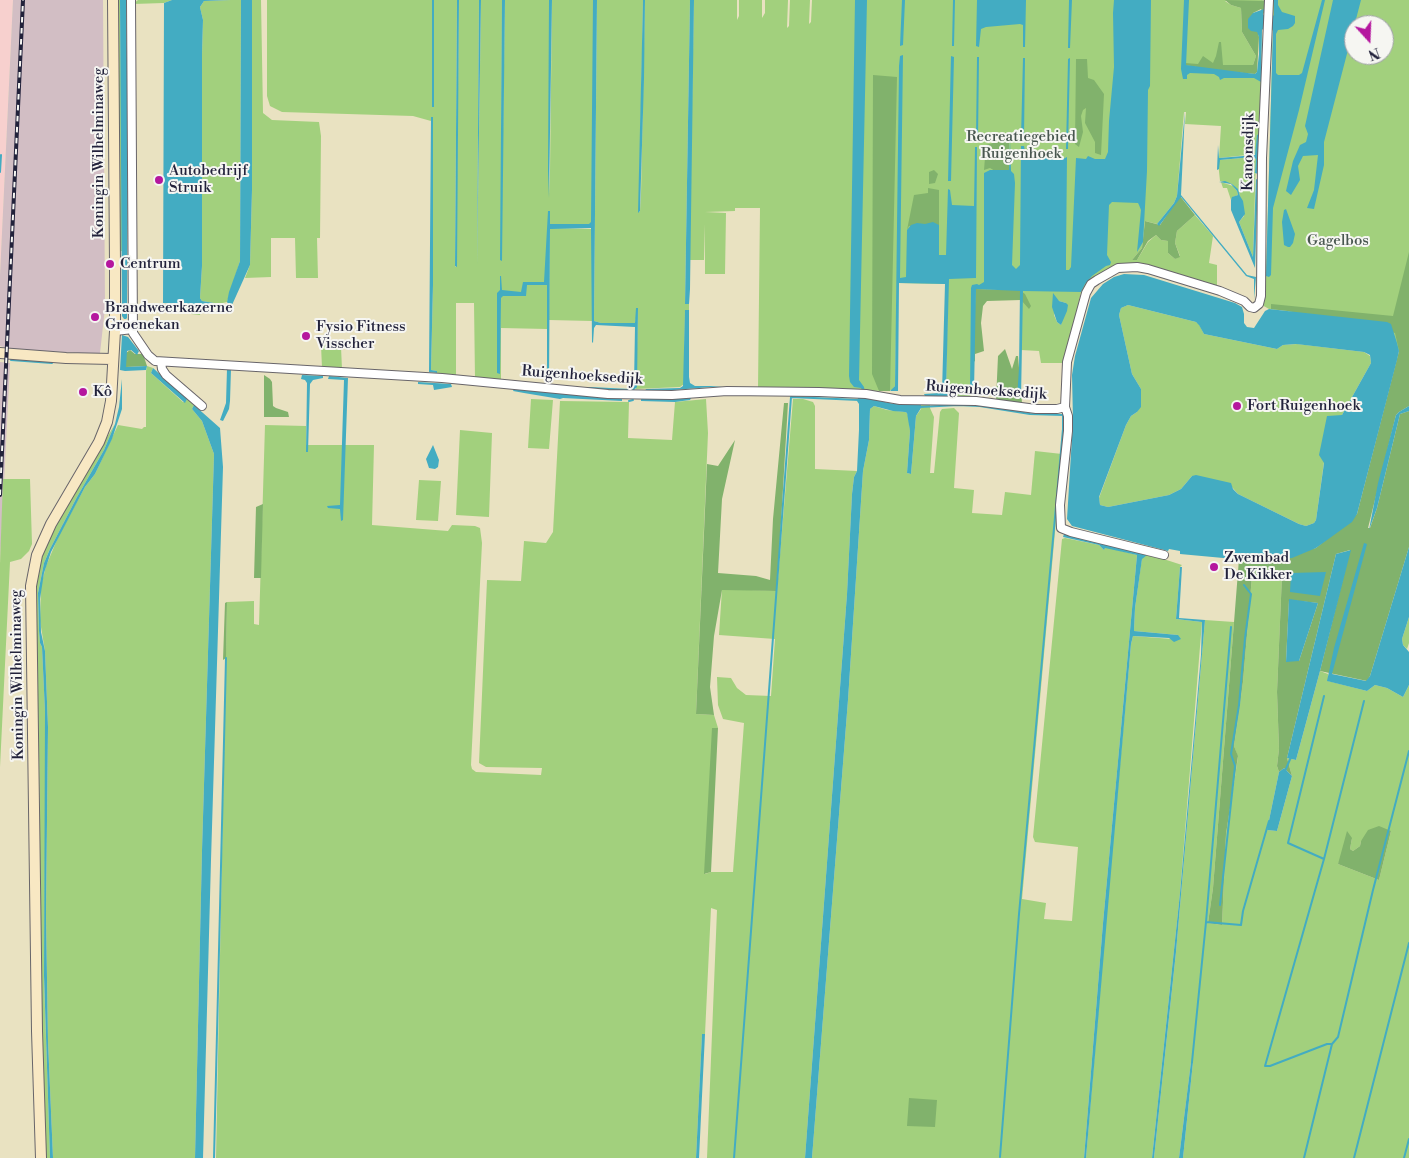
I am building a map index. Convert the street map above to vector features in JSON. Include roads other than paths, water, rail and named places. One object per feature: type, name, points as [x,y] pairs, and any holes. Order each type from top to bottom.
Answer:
[{"type":"main road","name":"Koningin Wilhelminaweg","points":[[41,1158],[37,1031],[31,586],[37,555],[99,442],[107,422],[111,401],[114,331],[113,0]]},
{"type":"main road","points":[[0,353],[112,359]]},
{"type":"street","points":[[131,0],[132,333],[148,355],[153,360],[161,362],[162,370],[166,375],[202,406]]},
{"type":"street","name":"Kanonsdijk","points":[[1259,304],[1262,296],[1262,158],[1269,0]]},
{"type":"street","name":"Ruigenhoeksedijk","points":[[1164,555],[1061,528],[1060,506],[1068,431],[1068,416],[1064,407],[1067,362],[1081,307],[1091,284],[1111,271],[1126,267],[1148,269],[1220,291],[1244,301],[1250,307],[1254,308],[1259,304]]},
{"type":"street","points":[[114,331],[133,329]]},
{"type":"street","name":"Ruigenhoeksedijk","points":[[161,362],[442,378],[608,394],[672,395],[727,391],[863,394],[900,400],[954,400],[1036,409],[1064,407]]},
{"type":"water","points":[[120,0],[126,0],[128,121],[126,319],[122,316]]},
{"type":"water","points":[[172,0],[231,0],[204,1],[200,7],[203,20],[202,266],[200,298],[202,301],[214,303],[213,305],[163,303],[164,3]]},
{"type":"water","points":[[241,0],[252,0],[250,265],[232,305],[229,305],[227,302],[229,292],[240,261]]},
{"type":"water","points":[[432,0],[434,0],[434,107],[432,107]]},
{"type":"water","points":[[457,0],[459,0],[457,267],[455,266]]},
{"type":"water","points":[[479,0],[481,0],[477,265]]},
{"type":"water","points":[[502,0],[505,0],[502,261],[500,260]]},
{"type":"water","points":[[549,0],[552,0],[549,198],[548,171]]},
{"type":"water","points":[[593,0],[597,0],[594,321],[601,323],[635,323],[636,308],[638,308],[637,387],[633,391],[575,388],[630,389],[634,385],[635,327],[596,325],[592,342],[591,228],[550,229],[549,385],[547,382],[547,285],[527,285],[526,296],[503,296],[501,298],[500,374],[497,373],[497,293],[500,290],[500,276],[502,290],[521,292],[523,282],[544,282],[548,211],[550,211],[550,224],[589,224],[591,222]]},
{"type":"water","points":[[643,0],[645,0],[644,79],[640,211],[638,213]]},
{"type":"water","points":[[690,0],[694,0],[690,289],[689,304],[685,304]]},
{"type":"water","points":[[855,0],[867,0],[859,380],[864,387],[866,398],[894,404],[921,405],[921,408],[916,416],[911,474],[907,473],[910,431],[907,413],[874,406],[870,409],[869,440],[863,471],[848,700],[812,1158],[805,1158],[847,594],[852,494],[854,477],[857,471],[859,404],[857,401],[861,397],[862,390],[861,388],[854,387],[850,382],[849,376]]},
{"type":"water","points":[[902,0],[905,0],[903,45],[900,46]]},
{"type":"water","points":[[953,0],[955,0],[954,46],[952,46]]},
{"type":"water","points":[[977,0],[1026,0],[1025,47],[1023,47],[1023,25],[1020,24],[981,29],[979,47],[976,46]]},
{"type":"water","points":[[1069,0],[1072,0],[1070,48],[1068,48]]},
{"type":"water","points":[[1114,0],[1151,0],[1150,86],[1148,90],[1147,171],[1143,242],[1137,252],[1141,210],[1138,203],[1112,202],[1109,205],[1107,255],[1111,262],[1110,265],[1092,276],[1081,292],[1023,291],[1021,398],[1017,399],[1020,291],[976,289],[974,391],[970,392],[971,288],[972,285],[979,285],[984,282],[984,173],[990,170],[1009,170],[1010,140],[1011,171],[1014,174],[1015,183],[1012,265],[1016,269],[1020,265],[1021,146],[1024,146],[1026,156],[1063,159],[1067,157],[1066,270],[1069,270],[1071,267],[1076,158],[1086,159],[1088,156],[1095,159],[1105,159],[1108,152],[1114,67]]},
{"type":"water","points":[[1184,0],[1189,0],[1186,65],[1255,74],[1257,72],[1259,54],[1259,37],[1257,32],[1251,31],[1248,28],[1248,19],[1253,13],[1264,9],[1263,14],[1266,18],[1271,18],[1274,15],[1274,0],[1278,0],[1278,5],[1282,12],[1295,16],[1295,23],[1288,29],[1278,30],[1276,34],[1276,73],[1278,75],[1299,75],[1302,73],[1322,0],[1325,0],[1273,208],[1271,275],[1269,277],[1266,276],[1273,30],[1266,26],[1262,30],[1261,82],[1254,78],[1224,78],[1220,80],[1214,74],[1190,73],[1187,75],[1187,79],[1183,79],[1181,69]]},
{"type":"water","points":[[1333,0],[1361,0],[1357,15],[1344,15],[1344,65],[1324,142],[1324,165],[1314,209],[1307,208],[1314,190],[1318,155],[1303,156],[1298,166],[1300,180],[1291,195],[1286,191],[1293,161],[1300,145],[1306,142],[1308,134],[1305,126]]},
{"type":"water","points":[[903,55],[900,278],[906,277],[907,230],[911,225],[933,222],[939,225],[939,255],[946,255],[948,189],[950,190],[952,205],[974,206],[975,147],[977,147],[976,278],[949,279],[946,392],[949,396],[925,396],[924,394],[942,392],[945,284],[899,283],[898,391],[890,391],[895,386],[899,66],[900,56]]},
{"type":"water","points":[[951,56],[954,57],[951,181],[948,181]]},
{"type":"water","points":[[977,57],[979,57],[978,139],[976,139]]},
{"type":"water","points":[[1023,58],[1025,58],[1024,138],[1021,138]]},
{"type":"water","points":[[1070,58],[1068,149],[1066,149],[1068,59]]},
{"type":"water","points":[[1185,111],[1181,195],[1247,275],[1256,277],[1254,299],[1254,279],[1246,276],[1181,197],[1159,226],[1157,224],[1174,203],[1177,196]]},
{"type":"water","points":[[431,117],[433,117],[431,370],[437,371],[437,373],[429,372]]},
{"type":"water","points":[[1259,134],[1258,174],[1255,173],[1256,159],[1253,157],[1220,160],[1219,169],[1217,170],[1218,145],[1219,158],[1255,155],[1257,135]]},
{"type":"water","points":[[1256,179],[1258,180],[1255,268],[1231,210],[1231,200],[1232,197],[1238,195],[1237,191],[1231,184],[1219,182],[1225,181],[1232,184],[1238,189],[1243,201],[1245,214],[1239,222],[1253,257]]},
{"type":"water","points":[[1286,209],[1295,234],[1290,247],[1284,245],[1282,222],[1284,210]]},
{"type":"water","points":[[1124,274],[1144,275],[1235,303],[1242,307],[1244,323],[1247,327],[1254,328],[1265,311],[1269,309],[1391,324],[1399,351],[1357,514],[1352,522],[1316,548],[1292,558],[1245,560],[1180,554],[1180,551],[1169,549],[1168,551],[1072,526],[1067,519],[1073,421],[1072,375],[1075,356],[1091,298],[1103,284],[1114,277]],"holes":[[[1128,305],[1196,322],[1204,334],[1277,349],[1283,345],[1296,344],[1364,352],[1370,355],[1371,363],[1342,415],[1327,416],[1319,455],[1324,463],[1314,523],[1306,526],[1299,524],[1238,494],[1233,489],[1231,483],[1196,475],[1192,476],[1181,489],[1169,495],[1108,507],[1100,505],[1099,497],[1126,425],[1131,416],[1141,407],[1141,389],[1132,374],[1119,315],[1121,308]]]},
{"type":"water","points":[[1053,293],[1059,301],[1068,305],[1061,325],[1057,322],[1052,307]]},
{"type":"water","points":[[685,310],[689,310],[690,383],[695,386],[723,386],[645,391],[646,389],[680,388],[683,386]]},
{"type":"water","points":[[122,335],[128,337],[139,351],[137,355],[131,350],[127,351],[126,367],[147,366],[146,370],[120,370]]},
{"type":"water","points":[[153,368],[187,399],[185,403],[151,373]]},
{"type":"water","points":[[227,369],[231,369],[230,401],[229,409],[223,421],[220,420],[226,403]]},
{"type":"water","points":[[302,375],[323,376],[323,378],[313,380],[310,384],[308,452],[306,452],[307,383],[301,379]]},
{"type":"water","points":[[329,376],[348,378],[343,520],[341,521],[340,509],[328,508],[327,506],[340,505],[344,380],[328,379]]},
{"type":"water","points":[[122,379],[122,409],[112,439],[95,474],[85,487],[51,552],[44,573],[40,599],[41,632],[45,651],[48,727],[46,915],[48,1041],[53,1158],[50,1158],[44,976],[45,712],[38,593],[44,563],[50,549],[104,450],[115,424]]},
{"type":"water","points":[[418,382],[451,384],[452,387],[434,390],[433,385],[418,384]]},
{"type":"water","points":[[514,389],[622,399],[622,401],[560,399],[513,391]]},
{"type":"water","points":[[691,398],[690,400],[675,402],[641,401],[641,399]]},
{"type":"water","points":[[194,405],[220,428],[223,467],[203,1158],[195,1158],[214,454],[202,421],[192,409]]},
{"type":"water","points":[[1409,406],[1409,411],[1400,414],[1377,508],[1369,530],[1378,483],[1396,415]]},
{"type":"water","points":[[433,445],[439,460],[438,467],[435,469],[429,468],[426,459]]},
{"type":"water","points":[[1064,534],[1147,555],[1142,559],[1135,608],[1134,631],[1178,635],[1181,639],[1174,642],[1169,638],[1133,636],[1131,644],[1086,1158],[1084,1158],[1103,923],[1137,555],[1105,548],[1104,550],[1099,545],[1063,537]]},
{"type":"water","points":[[1364,543],[1367,544],[1332,674],[1366,681],[1370,676],[1409,547],[1409,617],[1402,639],[1403,645],[1409,652],[1409,685],[1403,697],[1387,688],[1375,685],[1367,691],[1327,681],[1334,648]]},
{"type":"water","points":[[1351,550],[1296,760],[1287,758],[1336,554]]},
{"type":"water","points":[[1180,567],[1182,567],[1179,618],[1205,620],[1176,952],[1154,1158],[1152,1158],[1180,893],[1201,655],[1202,622],[1176,619]]},
{"type":"water","points":[[1326,572],[1320,596],[1290,592],[1291,573]]},
{"type":"water","points":[[1289,599],[1318,603],[1299,661],[1286,662]]},
{"type":"water","points":[[1284,768],[1292,776],[1277,831],[1267,830],[1279,772]]},
{"type":"water","points":[[702,1034],[705,1034],[699,1158],[696,1158]]},
{"type":"water","points":[[1191,1062],[1193,1062],[1183,1158],[1179,1158]]},
{"type":"waterway","points":[[0,172],[1,155]]},
{"type":"waterway","points":[[11,360],[52,363]]},
{"type":"waterway","points":[[734,1158],[791,397],[859,400]]},
{"type":"waterway","points":[[629,401],[633,400]]},
{"type":"waterway","points":[[920,407],[980,406],[1030,414],[1063,415],[1019,914],[1000,1157]]},
{"type":"waterway","points":[[1220,905],[1235,766],[1231,754],[1239,705],[1251,594],[1244,585]]},
{"type":"waterway","points":[[1192,1062],[1231,627]]},
{"type":"waterway","points":[[214,1158],[226,658]]},
{"type":"waterway","points":[[1324,696],[1288,843],[1324,859]]},
{"type":"waterway","points":[[1332,1044],[1327,1044],[1270,1066],[1265,1066],[1324,859],[1364,701]]},
{"type":"waterway","points":[[1304,1158],[1332,1044],[1338,1037],[1409,751]]},
{"type":"waterway","points":[[1285,771],[1291,757]]},
{"type":"waterway","points":[[1206,922],[1241,925],[1243,911],[1269,821]]},
{"type":"waterway","points":[[1354,1158],[1409,943]]},
{"type":"waterway","points":[[1404,1158],[1409,1139]]},
{"type":"railway","points":[[0,495],[23,0]]},
{"type":"place","name":"Autobedrijf Struik","points":[[159,180]]},
{"type":"place","name":"Centrum","points":[[110,264]]},
{"type":"place","name":"Brandweerkazerne Groenekan","points":[[95,317]]},
{"type":"place","name":"Fysio Fitness Visscher","points":[[306,336]]},
{"type":"place","name":"Kô","points":[[83,392]]},
{"type":"place","name":"Fort Ruigenhoek","points":[[1237,406]]},
{"type":"place","name":"Zwembad De Kikker","points":[[1214,567]]},
{"type":"park label","name":"Recreatiegebied Ruigenhoek","points":[[1021,146]]},
{"type":"park label","name":"Gagelbos","points":[[1338,241]]}]
